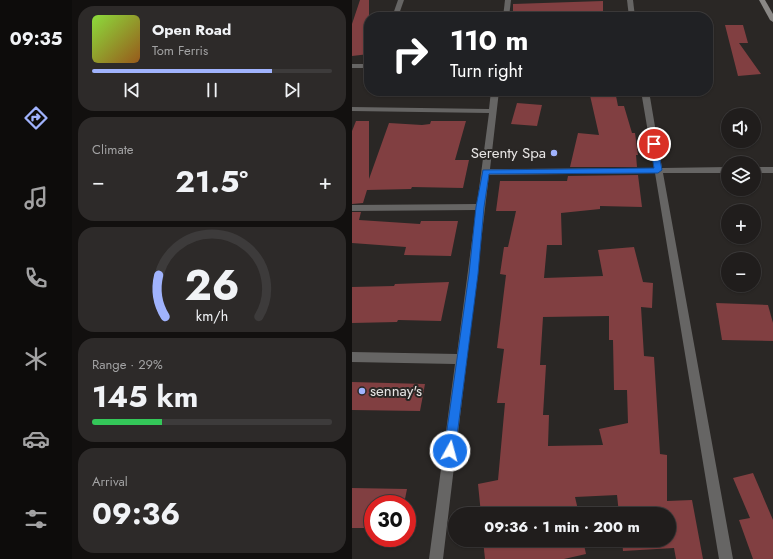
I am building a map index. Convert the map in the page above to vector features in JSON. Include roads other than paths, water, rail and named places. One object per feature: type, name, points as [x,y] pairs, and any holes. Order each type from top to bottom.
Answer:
[{"type":"main road","points":[[762,0],[773,20]]},
{"type":"street","points":[[396,12],[401,0]]},
{"type":"street","points":[[507,12],[508,0]]},
{"type":"street","points":[[630,0],[631,12]]},
{"type":"street","points":[[352,66],[364,66]]},
{"type":"street","points":[[436,559],[473,274],[480,207],[486,172],[494,96]]},
{"type":"street","points":[[646,96],[726,559]]},
{"type":"street","points":[[352,109],[492,111]]},
{"type":"street","points":[[486,172],[721,170]]},
{"type":"street","points":[[761,170],[773,170]]},
{"type":"street","points":[[352,208],[480,207]]},
{"type":"street","points":[[352,357],[462,359]]},
{"type":"place","name":"Serenty Spa","points":[[554,153]]},
{"type":"place","name":"sennay's","points":[[362,391]]}]
